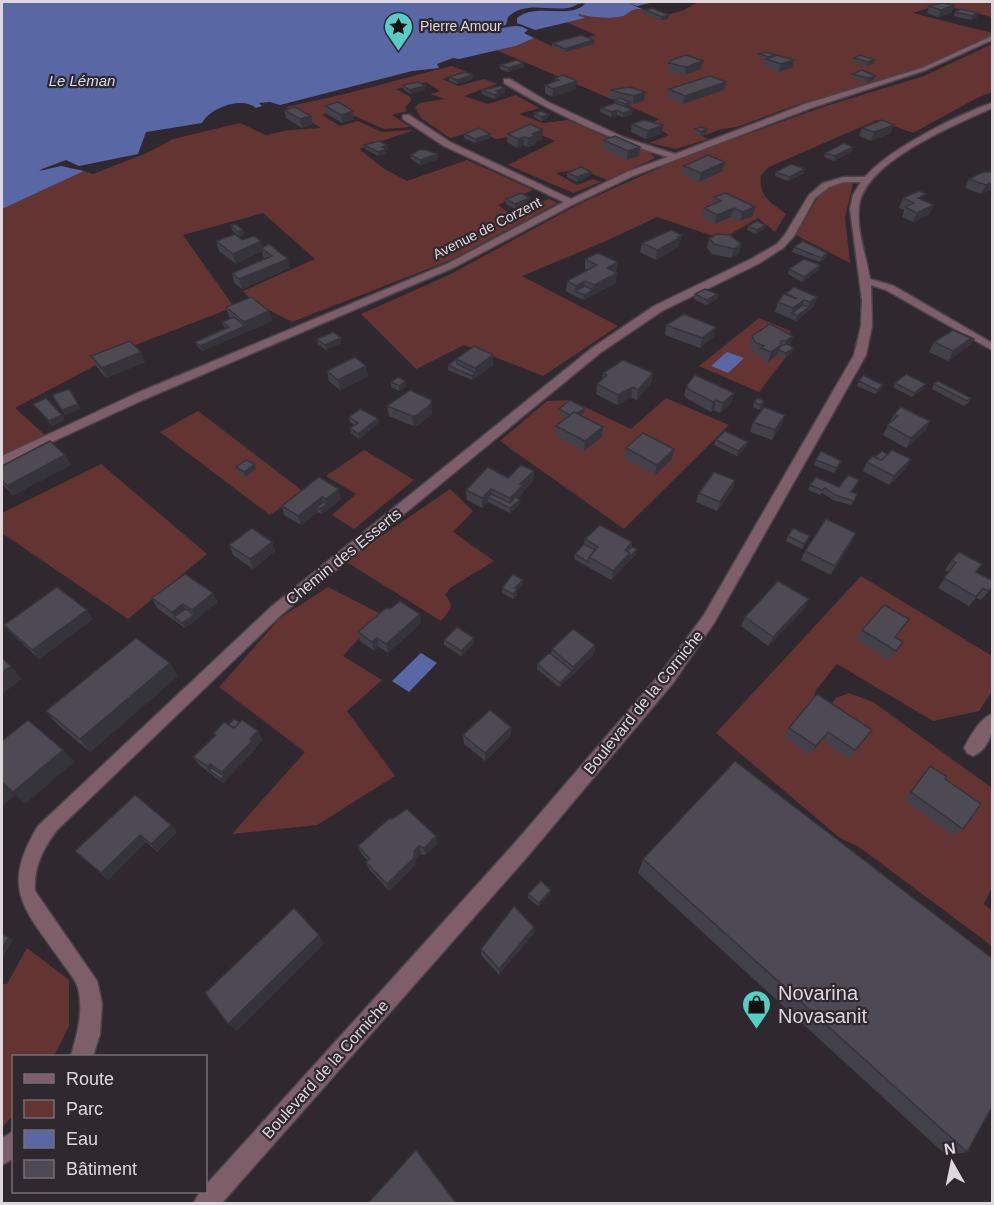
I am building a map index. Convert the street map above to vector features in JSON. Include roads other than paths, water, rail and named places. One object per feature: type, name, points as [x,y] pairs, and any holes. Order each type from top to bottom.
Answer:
[{"type":"street","name":"Avenue de Corzent","points":[[2,461],[141,396],[452,265],[571,202],[674,156],[808,106],[924,69],[993,38]]},
{"type":"street","points":[[507,81],[545,104],[622,140],[674,156]]},
{"type":"street","name":"Boulevard de la Corniche","points":[[205,1203],[520,851],[631,722],[680,661],[709,619],[860,355],[868,323],[867,281],[854,213],[857,195],[866,180],[898,155],[993,105]]},
{"type":"street","points":[[406,117],[447,144],[571,202]]},
{"type":"street","name":"Chemin des Esserts","points":[[82,1055],[89,1034],[91,1003],[87,981],[26,894],[25,887],[26,873],[33,851],[50,825],[276,611],[587,357],[639,319],[675,299],[735,273],[783,243],[810,200],[822,187],[842,178],[866,180]]},
{"type":"street","points":[[867,281],[890,288],[993,347]]},
{"type":"street","points":[[973,748],[993,721]]},
{"type":"water","name":"Le Léman","points":[[2,2],[626,2],[642,9],[634,10],[621,17],[595,17],[579,14],[585,18],[535,30],[517,23],[517,18],[534,11],[570,11],[585,4],[560,9],[522,9],[508,17],[506,25],[489,28],[519,26],[528,30],[524,33],[534,38],[516,46],[459,59],[453,58],[437,64],[439,68],[412,71],[280,105],[270,102],[259,103],[262,106],[256,108],[243,103],[227,105],[212,113],[202,123],[146,132],[138,154],[79,166],[66,160],[42,169],[39,171],[61,166],[84,171],[2,209]]},
{"type":"water","points":[[626,2],[654,2],[637,6]]},
{"type":"water","points":[[727,352],[744,358],[728,373],[711,366]]},
{"type":"water","points":[[421,653],[437,663],[409,692],[392,681]]},
{"type":"place","name":"Pierre Amour","points":[[399,52]]},
{"type":"place","name":"Novarina Novasanit","points":[[757,1030]]}]
